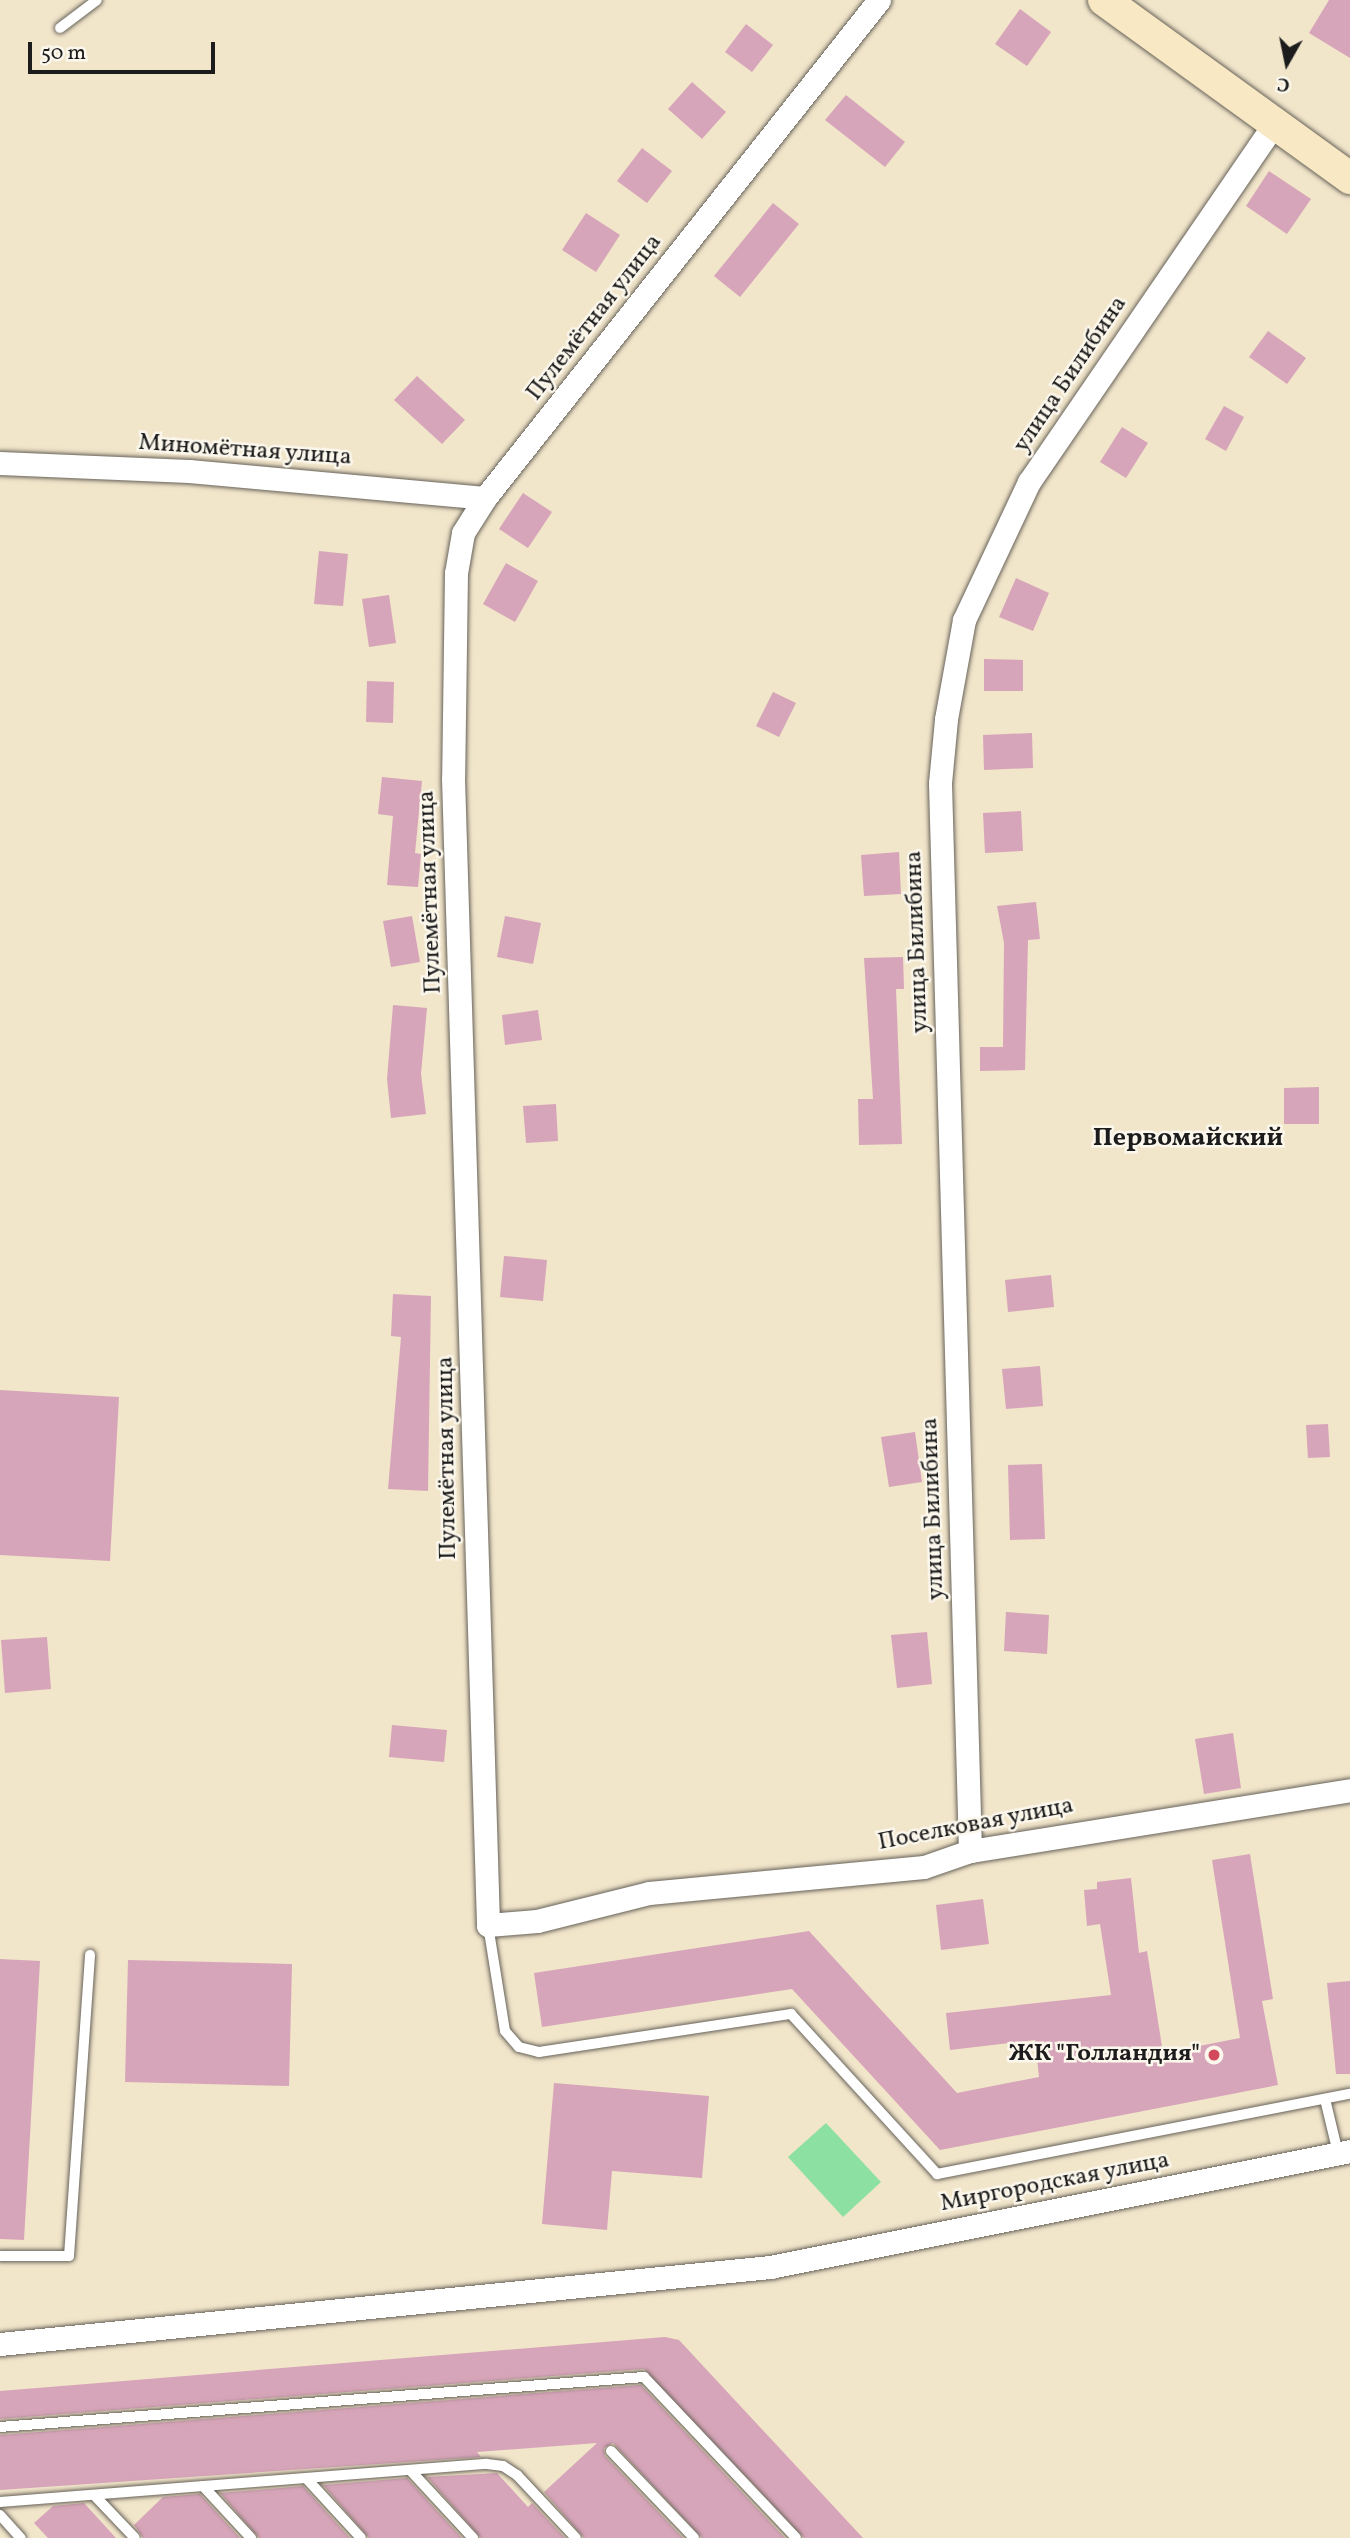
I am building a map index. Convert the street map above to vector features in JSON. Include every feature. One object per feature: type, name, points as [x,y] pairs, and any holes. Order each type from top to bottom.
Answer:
[{"type":"street","name":"Пулемётная улица","points":[[488,1925],[453,778],[456,573],[463,533],[485,498],[879,0]]},
{"type":"street","points":[[1104,0],[1350,178]]},
{"type":"street","name":"улица Билибина","points":[[970,1851],[940,783],[946,719],[964,620],[1029,482],[1275,123]]},
{"type":"street","name":"Миномётная улица","points":[[0,463],[189,471],[485,498]]},
{"type":"street","name":"Поселковая улица","points":[[488,1925],[537,1921],[649,1893],[924,1867],[970,1851],[1350,1790]]},
{"type":"street","name":"Миргородская улица","points":[[0,2344],[770,2267],[1344,2152]]},
{"type":"lane","points":[[60,28],[97,0]]},
{"type":"lane","points":[[488,1925],[505,2031],[519,2047],[539,2052],[791,2014],[937,2174],[1350,2094]]},
{"type":"lane","points":[[0,2256],[69,2256],[90,1955]]},
{"type":"lane","points":[[1325,2099],[1344,2152]]},
{"type":"lane","points":[[0,2427],[644,2377],[796,2538]]},
{"type":"lane","points":[[611,2451],[694,2538]]},
{"type":"lane","points":[[0,2502],[410,2470],[503,2466],[576,2538]]},
{"type":"lane","points":[[410,2470],[473,2538]]},
{"type":"lane","points":[[306,2478],[361,2538]]},
{"type":"lane","points":[[203,2486],[251,2538]]},
{"type":"lane","points":[[94,2494],[135,2538]]},
{"type":"lane","points":[[0,2515],[21,2538]]},
{"type":"green space","points":[[826,2123],[881,2182],[843,2217],[788,2157]]},
{"type":"building","points":[[1329,0],[1350,0],[1350,58],[1309,33]]},
{"type":"building","points":[[1020,9],[1051,32],[1027,66],[995,44]]},
{"type":"building","points":[[746,24],[773,45],[752,72],[725,52]]},
{"type":"building","points":[[692,82],[726,112],[702,139],[668,109]]},
{"type":"building","points":[[846,95],[905,142],[885,167],[825,120]]},
{"type":"building","points":[[642,148],[672,171],[647,203],[617,181]]},
{"type":"building","points":[[1269,171],[1311,199],[1287,234],[1246,206]]},
{"type":"building","points":[[773,203],[799,224],[740,297],[714,276]]},
{"type":"building","points":[[586,213],[620,235],[596,272],[562,250]]},
{"type":"building","points":[[1268,331],[1306,358],[1287,384],[1249,357]]},
{"type":"building","points":[[417,376],[465,420],[442,444],[394,400]]},
{"type":"building","points":[[1224,406],[1244,417],[1226,451],[1205,439]]},
{"type":"building","points":[[1122,427],[1148,443],[1126,478],[1100,462]]},
{"type":"building","points":[[523,493],[552,512],[528,548],[499,529]]},
{"type":"building","points":[[319,551],[348,554],[343,606],[314,604]]},
{"type":"building","points":[[506,563],[538,581],[515,622],[483,604]]},
{"type":"building","points":[[1016,578],[1049,593],[1033,631],[999,617]]},
{"type":"building","points":[[389,595],[396,643],[369,647],[362,599]]},
{"type":"building","points":[[984,659],[1023,660],[1023,691],[984,691]]},
{"type":"building","points":[[367,681],[394,682],[393,723],[366,722]]},
{"type":"building","points":[[773,692],[796,703],[779,737],[756,726]]},
{"type":"building","points":[[1032,733],[1033,768],[984,770],[983,735]]},
{"type":"building","points":[[382,777],[422,781],[415,853],[421,854],[418,887],[387,885],[393,816],[378,814]]},
{"type":"building","points":[[1021,811],[1023,851],[985,853],[983,813]]},
{"type":"building","points":[[899,852],[901,894],[864,896],[861,855]]},
{"type":"building","points":[[1036,902],[1040,939],[1028,940],[1025,1070],[980,1071],[980,1047],[1003,1047],[1004,943],[997,906]]},
{"type":"building","points":[[412,916],[420,962],[391,967],[383,921]]},
{"type":"building","points":[[505,916],[541,923],[533,964],[497,957]]},
{"type":"building","points":[[903,957],[904,989],[896,989],[902,1144],[859,1145],[858,1099],[873,1099],[864,958]]},
{"type":"building","points":[[393,1005],[427,1008],[421,1074],[426,1114],[391,1118],[387,1079]]},
{"type":"building","points":[[538,1010],[542,1040],[505,1045],[502,1015]]},
{"type":"building","points":[[1319,1087],[1319,1124],[1284,1124],[1284,1088]]},
{"type":"building","points":[[556,1104],[558,1141],[526,1143],[523,1106]]},
{"type":"building","points":[[504,1256],[547,1260],[543,1301],[500,1297]]},
{"type":"building","points":[[1051,1275],[1054,1307],[1008,1312],[1005,1280]]},
{"type":"building","points":[[393,1294],[431,1296],[428,1491],[388,1489],[401,1337],[391,1336]]},
{"type":"building","points":[[1040,1366],[1043,1406],[1006,1409],[1002,1369]]},
{"type":"building","points":[[0,1390],[119,1397],[110,1561],[0,1555]]},
{"type":"building","points":[[1328,1424],[1330,1457],[1308,1458],[1306,1425]]},
{"type":"building","points":[[915,1432],[922,1482],[889,1487],[881,1437]]},
{"type":"building","points":[[1042,1464],[1045,1539],[1010,1540],[1008,1465]]},
{"type":"building","points":[[1006,1612],[1049,1615],[1047,1654],[1004,1651]]},
{"type":"building","points":[[927,1632],[932,1684],[897,1688],[891,1635]]},
{"type":"building","points":[[47,1637],[51,1689],[5,1693],[1,1640]]},
{"type":"building","points":[[392,1725],[447,1730],[444,1762],[389,1757]]},
{"type":"building","points":[[1233,1733],[1241,1788],[1204,1794],[1195,1739]]},
{"type":"building","name":"ЖК \"Голландия\"","points":[[1250,1854],[1273,1999],[1262,2001],[1278,2085],[940,2150],[792,1989],[542,2027],[534,1973],[809,1931],[957,2093],[1039,2077],[1035,2040],[950,2050],[946,2013],[1111,1995],[1100,1924],[1087,1926],[1084,1890],[1097,1889],[1097,1882],[1131,1878],[1139,1953],[1147,1951],[1163,2053],[1240,2038],[1212,1860]]},
{"type":"building","points":[[983,1899],[989,1944],[941,1950],[936,1905]]},
{"type":"building","points":[[0,1959],[40,1961],[24,2240],[0,2239]]},
{"type":"building","points":[[128,1960],[292,1964],[289,2086],[125,2082]]},
{"type":"building","points":[[1350,1981],[1350,2074],[1336,2074],[1327,1983]]},
{"type":"building","points":[[554,2083],[709,2096],[702,2178],[612,2171],[607,2230],[542,2224]]},
{"type":"building","points":[[665,2337],[679,2340],[863,2538],[804,2538],[644,2369],[0,2419],[0,2391]]},
{"type":"building","points":[[641,2385],[785,2538],[702,2538],[613,2443],[604,2448],[605,2456],[683,2538],[584,2538],[544,2492],[597,2443],[477,2452],[481,2457],[0,2490],[0,2435]]},
{"type":"building","points":[[497,2473],[528,2507],[532,2503],[565,2538],[481,2538],[427,2477]]},
{"type":"building","points":[[407,2478],[462,2538],[369,2538],[323,2485]]},
{"type":"building","points":[[303,2486],[350,2538],[259,2538],[220,2493]]},
{"type":"building","points":[[200,2494],[240,2538],[143,2538],[134,2525],[163,2497]]},
{"type":"building","points":[[84,2503],[116,2538],[48,2538],[34,2523],[53,2506]]},
{"type":"place","name":"ЖК \"Голландия\"","points":[[1214,2055]]},
{"type":"district","name":"Первомайский","points":[[1188,1139]]}]
